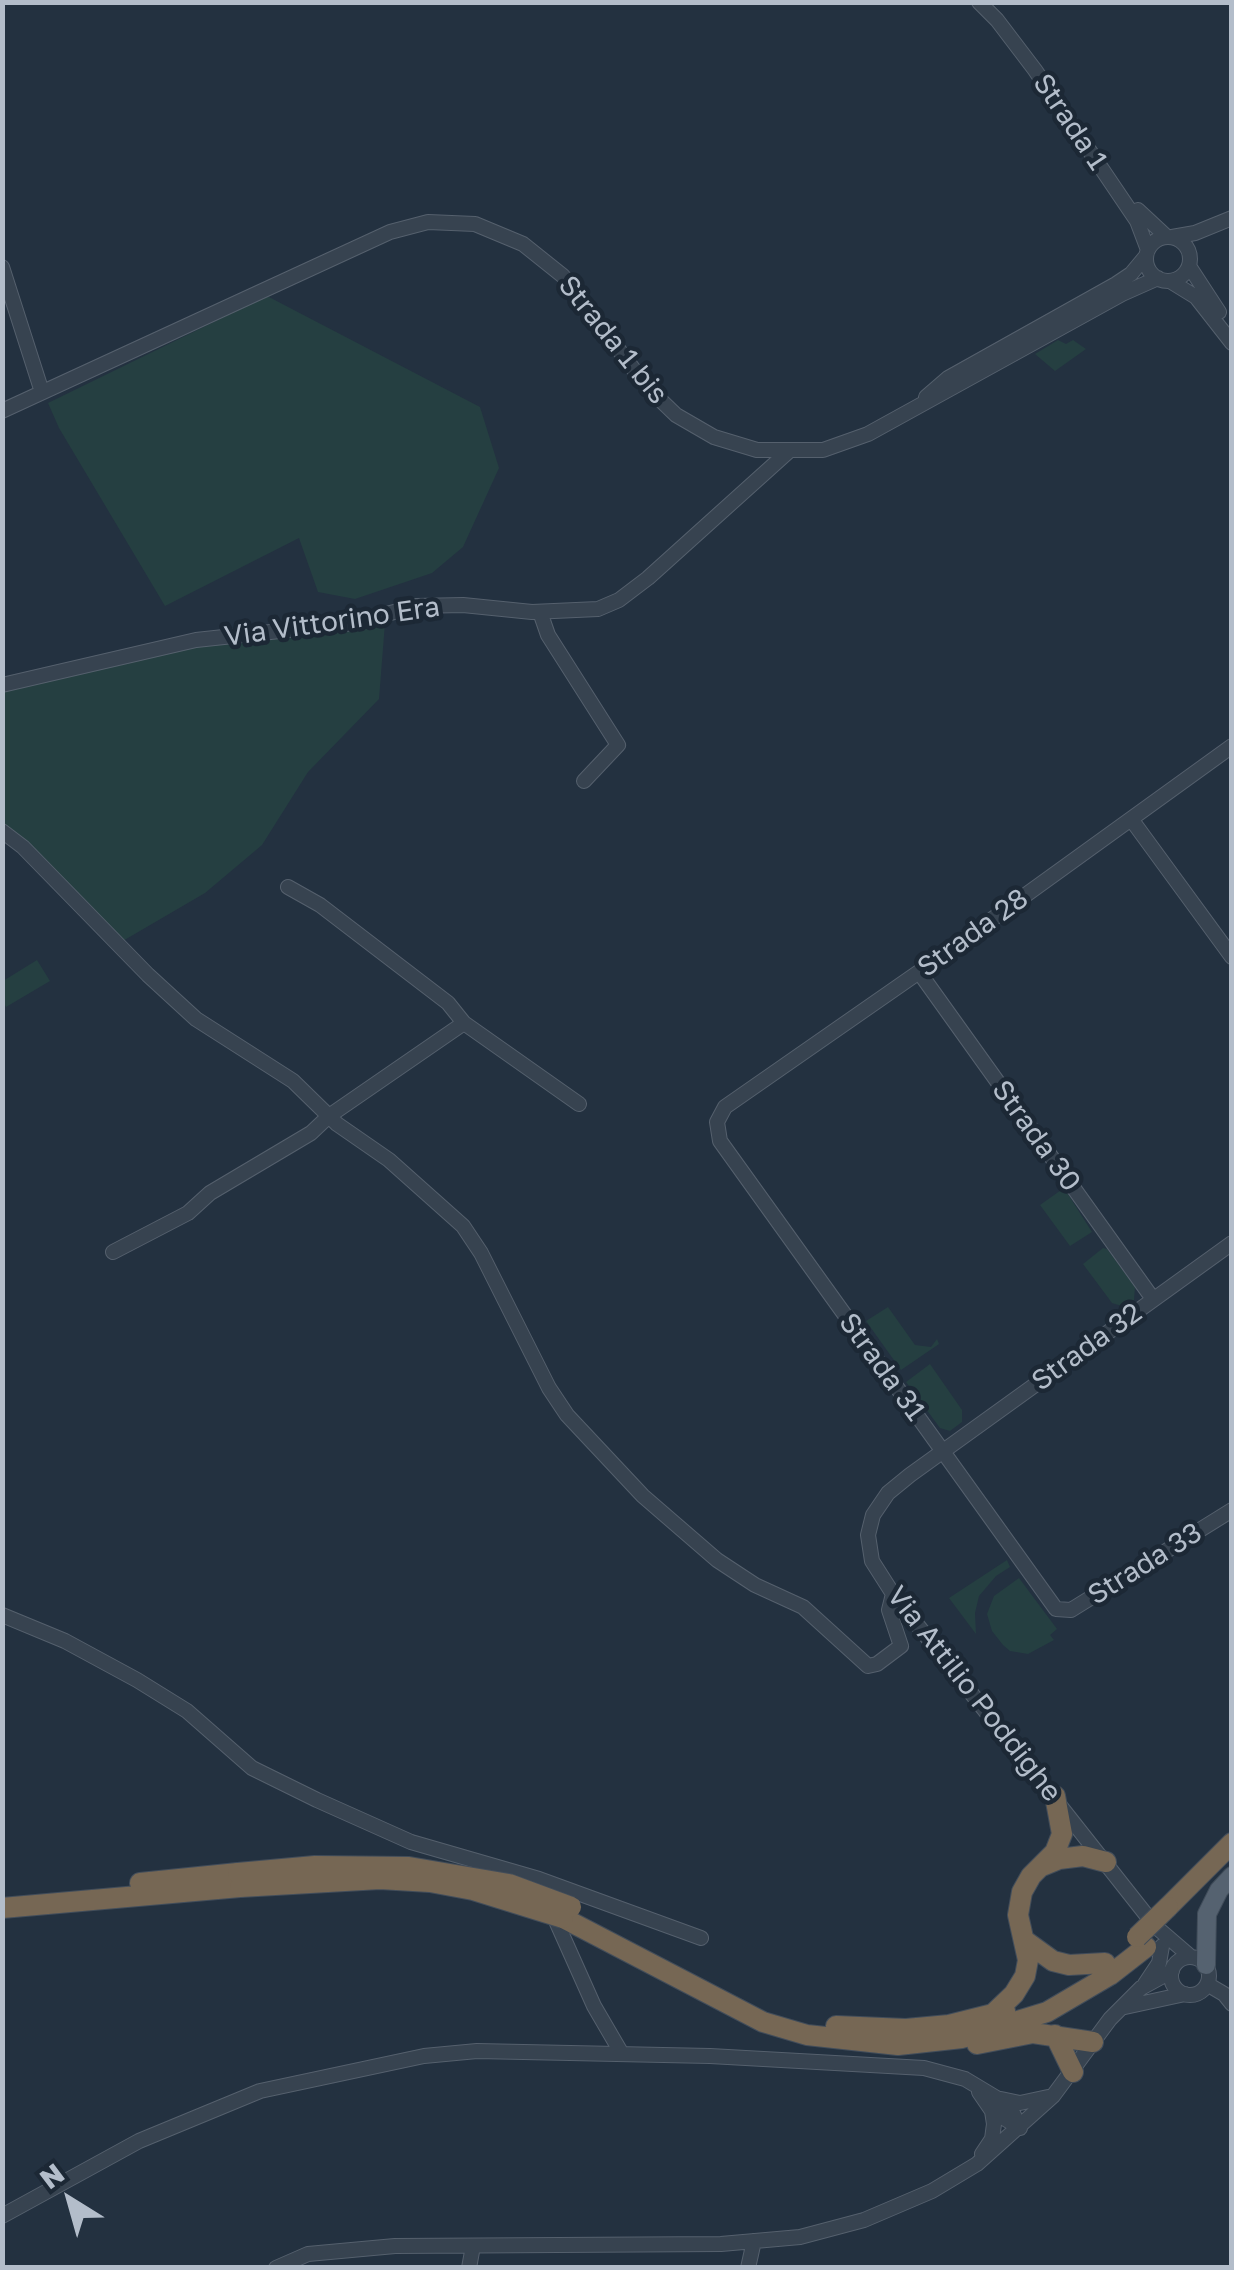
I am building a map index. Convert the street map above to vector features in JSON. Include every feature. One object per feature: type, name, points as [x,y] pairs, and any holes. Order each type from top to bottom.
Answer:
[{"type":"highway","points":[[992,2015],[1014,1994],[1025,1976],[1028,1960],[1018,1915],[1022,1892],[1062,1834],[1054,1796]]},
{"type":"highway","points":[[930,2044],[1047,2012],[1110,1975],[1150,1939],[1232,1843]]},
{"type":"highway","points":[[1048,1859],[1091,1844]]},
{"type":"highway","points":[[1048,1859],[1082,1856],[1106,1862]]},
{"type":"highway","points":[[1172,1912],[1232,1860]]},
{"type":"highway","points":[[2,1895],[239,1880],[380,1878],[430,1882],[568,1913],[752,2002],[828,2026],[906,2028],[949,2025],[992,2015],[1041,2000],[1150,1939]]},
{"type":"highway","points":[[2,1908],[239,1880]]},
{"type":"highway","points":[[568,1913],[763,2022],[807,2035],[959,2047],[1033,2033],[1093,2042]]},
{"type":"highway","points":[[1024,1940],[1053,1962],[1105,1963]]},
{"type":"highway","points":[[1055,2035],[1073,2072]]},
{"type":"main road","points":[[1201,1969],[1208,1914],[1219,1890],[1232,1876]]},
{"type":"street","name":"Strada 1","points":[[979,2],[1036,70],[1136,220],[1147,253]]},
{"type":"street","name":"Strada 1","points":[[992,2],[1042,66],[1144,219],[1170,237]]},
{"type":"street","points":[[1232,218],[1157,240],[1147,253],[1148,268],[1196,297],[1232,343]]},
{"type":"street","name":"Strada 1 bis","points":[[2,411],[390,232],[428,222],[475,224],[523,244],[563,276],[647,387],[676,415],[714,437],[757,450],[823,450],[868,434],[1122,294],[1164,280]]},
{"type":"street","points":[[1164,280],[1182,276],[1217,225]]},
{"type":"street","points":[[1170,237],[1184,244],[1232,329]]},
{"type":"street","name":"Strada 1 bis","points":[[914,408],[948,378],[1131,274],[1147,253]]},
{"type":"street","points":[[2,267],[42,392]]},
{"type":"street","name":"Via Vittorino Era","points":[[2,685],[196,640],[354,623],[416,606],[463,605],[540,612],[598,609],[619,600],[789,451]]},
{"type":"street","points":[[540,612],[548,635],[618,746],[584,781]]},
{"type":"street","name":"Strada 28","points":[[717,1122],[725,1107],[920,972],[1232,746]]},
{"type":"street","points":[[1131,818],[1232,957]]},
{"type":"street","points":[[4,834],[165,992],[212,1030],[293,1082],[463,1226],[550,1388],[579,1431],[644,1496],[717,1560],[755,1585],[803,1608],[868,1666],[901,1646],[890,1610],[893,1594]]},
{"type":"street","points":[[288,887],[320,905],[448,1003],[464,1023],[579,1104]]},
{"type":"street","name":"Strada 30","points":[[920,972],[1154,1299]]},
{"type":"street","points":[[113,1252],[188,1213],[210,1193],[311,1133],[464,1023]]},
{"type":"street","name":"Strada 31","points":[[717,1122],[720,1141],[1056,1609]]},
{"type":"street","name":"Strada 32","points":[[942,1451],[1232,1244]]},
{"type":"street","name":"Via Attilio Poddighe","points":[[942,1451],[888,1493],[873,1515],[868,1535],[872,1561],[893,1594],[1106,1862]]},
{"type":"street","name":"Strada 33","points":[[1056,1609],[1071,1610],[1232,1510]]},
{"type":"street","points":[[2,1615],[66,1641],[138,1680],[187,1712],[252,1768],[411,1842],[539,1879],[701,1938]]},
{"type":"street","points":[[1106,1862],[1172,1969],[1172,1982],[1185,1994]]},
{"type":"street","points":[[539,1879],[594,2006],[622,2054]]},
{"type":"street","points":[[1150,1939],[1201,1969],[1232,2004]]},
{"type":"street","points":[[276,2268],[308,2254],[395,2246],[800,2238],[864,2220],[932,2191],[976,2164],[1053,2096],[1110,2019],[1154,1974],[1150,1939]]},
{"type":"street","points":[[1141,1988],[1180,1960],[1201,1969]]},
{"type":"street","points":[[1125,2007],[1198,1993],[1201,1969]]},
{"type":"street","points":[[2,2216],[139,2141],[260,2091],[424,2056],[476,2051],[710,2056],[924,2068],[965,2078],[994,2104],[1012,2111],[1020,2128]]},
{"type":"street","points":[[994,2104],[1053,2096]]},
{"type":"street","points":[[976,2164],[992,2139],[994,2104]]},
{"type":"street","points":[[748,2268],[754,2241]]},
{"type":"street","points":[[469,2268],[473,2246]]},
{"type":"green space","points":[[267,296],[480,407],[499,468],[463,547],[432,573],[355,599],[318,592],[299,538],[165,606],[48,403]]},
{"type":"green space","points":[[1058,340],[1066,344],[1073,340],[1086,349],[1055,371],[1035,354]]},
{"type":"green space","points":[[385,623],[379,699],[308,772],[262,845],[205,893],[121,942],[3,825],[2,685],[266,627]]},
{"type":"green space","points":[[37,960],[50,981],[6,1007],[3,981]]},
{"type":"green space","points":[[1064,1188],[1092,1232],[1070,1246],[1040,1205]]},
{"type":"green space","points":[[1103,1248],[1135,1287],[1134,1300],[1125,1307],[1112,1303],[1083,1264]]},
{"type":"green space","points":[[888,1307],[915,1345],[931,1347],[937,1339],[939,1344],[901,1370],[866,1321]]},
{"type":"green space","points":[[930,1364],[962,1410],[962,1422],[950,1431],[940,1428],[906,1382]]},
{"type":"green space","points":[[1007,1560],[1010,1567],[979,1596],[976,1634],[949,1598]]},
{"type":"green space","points":[[1019,1578],[1057,1629],[1050,1635],[1054,1640],[1028,1654],[1010,1651],[1003,1645],[992,1631],[987,1614],[994,1596]]}]
